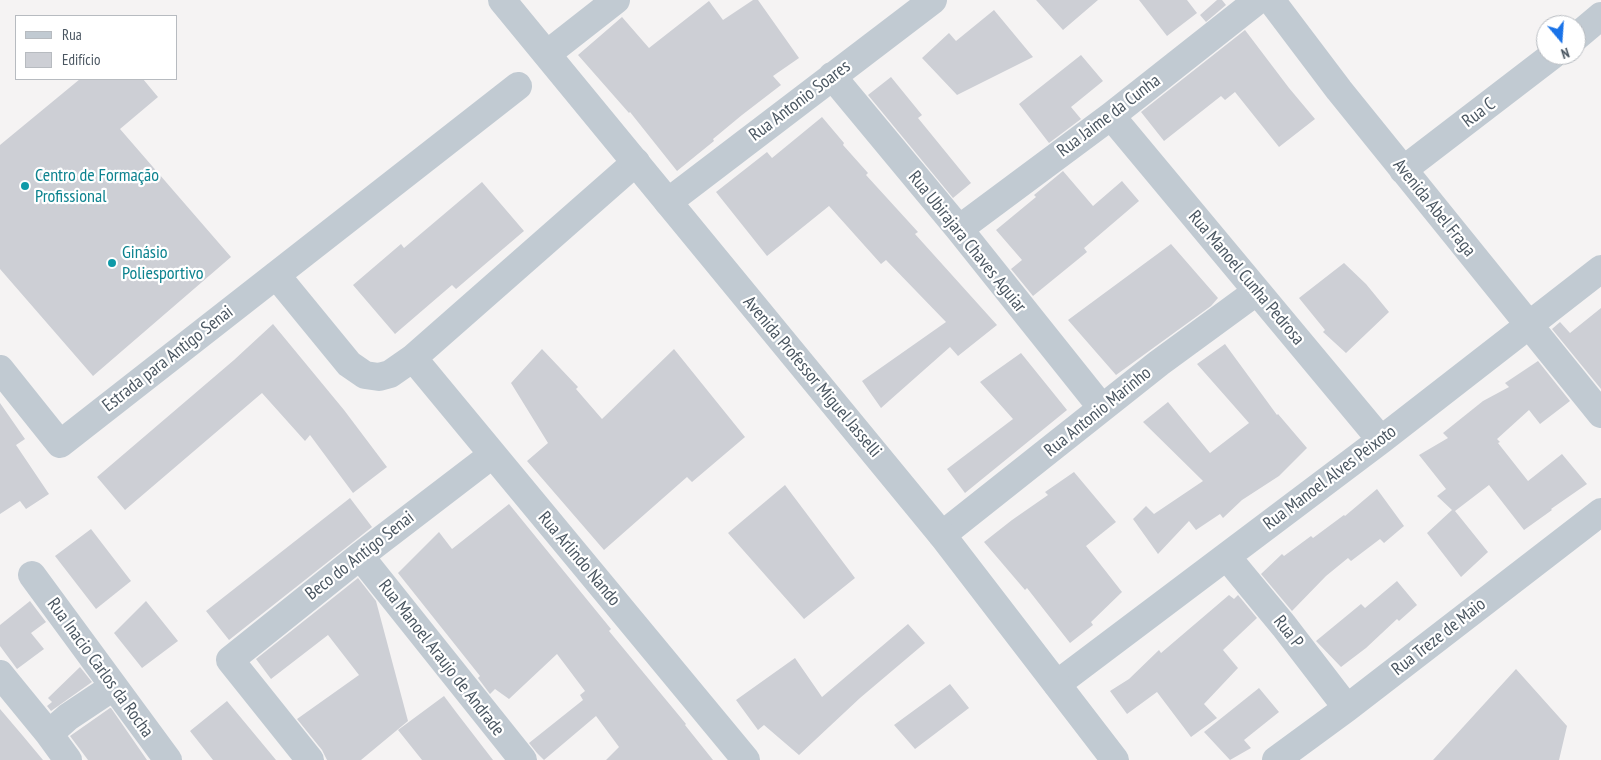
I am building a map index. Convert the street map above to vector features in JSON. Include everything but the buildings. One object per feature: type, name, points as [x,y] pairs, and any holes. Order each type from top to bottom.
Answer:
[{"type":"street","name":"Avenida Professor Miguel Jasselli","points":[[502,0],[942,535],[1114,760]]},
{"type":"street","points":[[547,54],[616,0]]},
{"type":"street","name":"Rua Antonio Soares","points":[[668,202],[933,0]]},
{"type":"street","name":"Rua Jaime da Cunha","points":[[959,229],[1111,116],[1258,0]]},
{"type":"street","name":"Avenida Abel Fraga","points":[[1270,0],[1339,90],[1601,414]]},
{"type":"street","points":[[1586,29],[1601,16]]},
{"type":"street","name":"Rua C","points":[[1403,170],[1540,65]]},
{"type":"street","name":"Rua Ubirajara Chaves Aguiar","points":[[832,76],[959,229],[1102,408]]},
{"type":"street","name":"Estrada para Antigo Senai","points":[[0,369],[60,444],[518,86]]},
{"type":"street","name":"Rua Manoel Cunha Pedrosa","points":[[1111,116],[1381,440]]},
{"type":"street","points":[[276,274],[349,364],[365,374],[379,377],[390,374],[413,358],[636,162]]},
{"type":"street","name":"Rua Manoel Alves Peixoto","points":[[1057,684],[1381,440],[1601,269]]},
{"type":"street","name":"Rua Antonio Marinho","points":[[942,535],[1159,363],[1256,292]]},
{"type":"street","name":"Rua Arlindo Nando","points":[[413,358],[746,760]]},
{"type":"street","name":"Beco do Antigo Senai","points":[[310,760],[230,660],[360,556],[492,455]]},
{"type":"street","name":"Rua Treze de Maio","points":[[1276,760],[1347,708],[1601,512]]},
{"type":"street","name":"Rua Manoel Araujo de Andrade","points":[[360,556],[522,760]]},
{"type":"street","name":"Rua P","points":[[1227,556],[1347,708]]},
{"type":"street","name":"Rua Inacio Carlos da Rocha","points":[[32,575],[168,760]]},
{"type":"street","points":[[0,674],[68,760]]},
{"type":"street","points":[[49,734],[68,717],[113,687]]},
{"type":"place","name":"Centro de Formação Profissional","points":[[25,186]]},
{"type":"place","name":"Ginásio Poliesportivo","points":[[112,263]]}]
